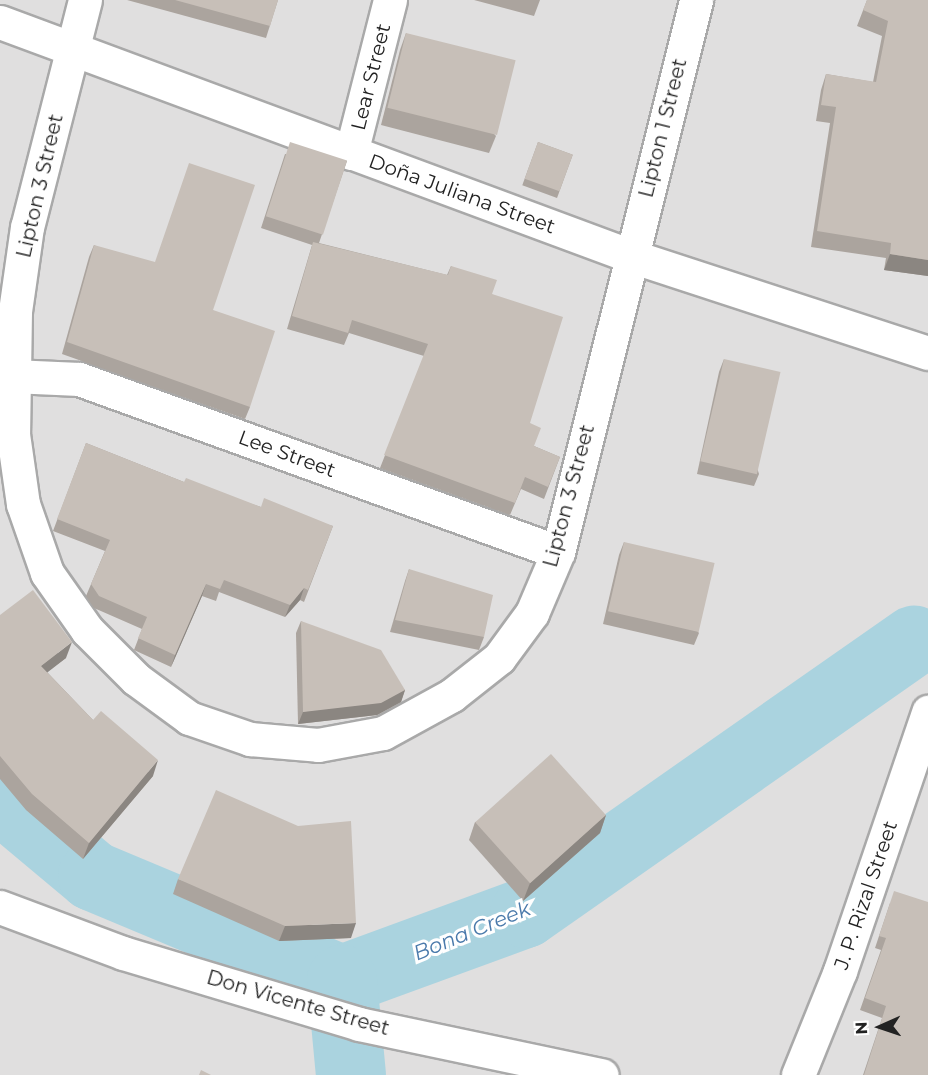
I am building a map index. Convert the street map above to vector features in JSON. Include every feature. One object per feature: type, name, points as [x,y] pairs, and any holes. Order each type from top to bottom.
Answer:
[{"type":"street","name":"Lipton 3 Street","points":[[86,0],[27,227],[12,376],[13,434],[23,504],[47,573],[87,630],[136,679],[189,718],[250,739],[318,745],[383,733],[452,696],[506,649],[532,613],[558,552],[631,256]]},
{"type":"street","name":"Lear Street","points":[[351,153],[390,0]]},
{"type":"street","name":"Lipton 1 Street","points":[[631,256],[696,0]]},
{"type":"street","name":"Doña Juliana Street","points":[[0,22],[631,256],[928,353]]},
{"type":"street","name":"Lee Street","points":[[12,376],[79,379],[558,552]]},
{"type":"street","name":"J. P. Rizal Street","points":[[798,1075],[840,972],[928,712]]},
{"type":"street","name":"Don Vicente Street","points":[[0,907],[123,953],[359,1024],[602,1075]]},
{"type":"shaded area","points":[[0,0],[928,0],[928,1075],[0,1075]]},
{"type":"building","points":[[175,0],[278,0],[270,26]]},
{"type":"building","points":[[867,0],[928,0],[928,260],[890,254],[891,243],[817,231],[836,107],[821,105],[826,74],[876,82],[888,21],[863,10]]},
{"type":"building","points":[[406,33],[516,60],[497,135],[387,108]]},
{"type":"building","points":[[290,142],[347,161],[323,235],[266,216]]},
{"type":"building","points":[[538,142],[573,155],[559,191],[525,179]]},
{"type":"building","points":[[189,163],[255,185],[213,310],[275,331],[250,407],[67,342],[94,245],[155,262]]},
{"type":"building","points":[[313,242],[448,275],[451,266],[497,280],[492,294],[563,317],[530,423],[541,428],[534,446],[560,457],[548,487],[525,477],[515,503],[384,455],[428,344],[352,320],[348,333],[292,316]]},
{"type":"building","points":[[724,359],[781,372],[757,474],[700,461]]},
{"type":"building","points":[[86,443],[184,482],[186,478],[261,507],[264,498],[333,526],[308,590],[304,588],[290,605],[224,580],[220,589],[206,584],[175,655],[138,638],[147,617],[99,596],[91,584],[110,540],[57,519]]},
{"type":"building","points":[[624,542],[715,563],[699,632],[608,611]]},
{"type":"building","points":[[409,569],[493,595],[484,637],[395,620]]},
{"type":"building","points":[[33,590],[72,642],[41,666],[93,720],[101,711],[158,760],[89,843],[32,794],[0,756],[0,615]]},
{"type":"building","points":[[301,621],[381,650],[405,690],[381,703],[303,712]]},
{"type":"building","points":[[551,754],[606,815],[530,883],[475,822]]},
{"type":"building","points":[[216,790],[298,826],[351,821],[356,923],[285,926],[178,879]]},
{"type":"building","points":[[894,891],[928,902],[928,1075],[864,1075],[886,1006],[865,998],[886,938],[879,936]]},
{"type":"building","points":[[201,1070],[211,1075],[199,1075]]},
{"type":"waterway","name":"Bona Creek","points":[[0,798],[93,876],[342,980],[525,913],[914,641]]},
{"type":"waterway","points":[[342,980],[351,1075]]}]
